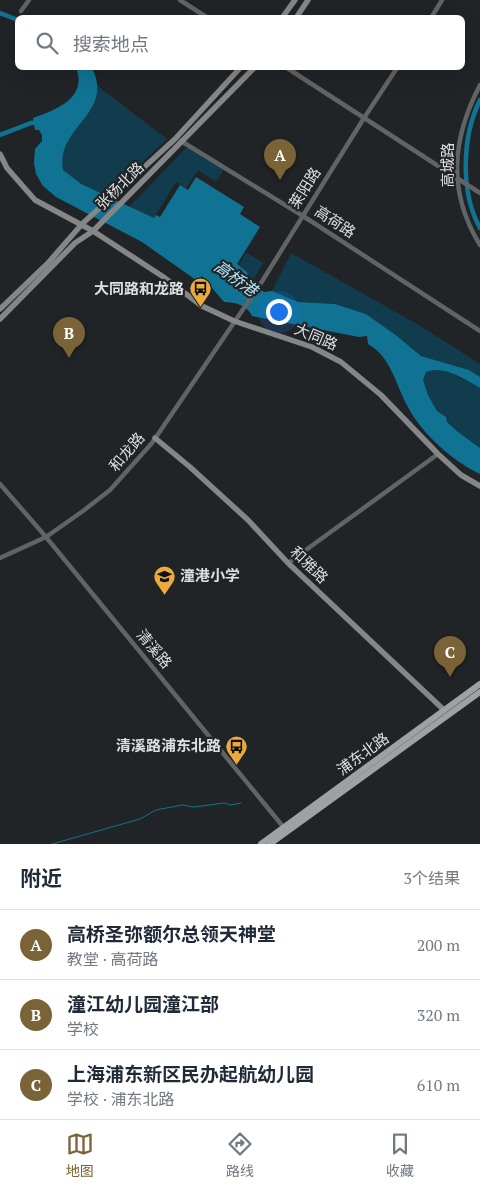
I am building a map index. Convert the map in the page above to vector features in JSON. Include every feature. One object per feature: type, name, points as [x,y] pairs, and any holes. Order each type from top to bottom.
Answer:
[{"type":"main road","name":"浦东北路","points":[[270,844],[480,684]]},
{"type":"main road","name":"浦东北路","points":[[262,844],[286,830],[480,692]]},
{"type":"street","points":[[21,11],[29,0]]},
{"type":"street","points":[[180,0],[203,15]]},
{"type":"street","points":[[284,15],[295,0]]},
{"type":"street","points":[[298,15],[308,0]]},
{"type":"street","points":[[433,15],[442,0]]},
{"type":"street","name":"张杨北路","points":[[0,309],[48,263],[82,224],[175,138],[238,70]]},
{"type":"street","name":"张杨北路","points":[[0,319],[75,243],[93,230],[124,201],[252,70]]},
{"type":"street","points":[[290,70],[478,192]]},
{"type":"street","name":"莱阳路","points":[[236,318],[261,283],[396,70]]},
{"type":"street","name":"高城路","points":[[480,85],[468,108],[461,131],[457,156],[462,206],[472,232],[480,245]]},
{"type":"street","name":"高荷路","points":[[175,138],[303,216],[480,331]]},
{"type":"street","name":"大同路","points":[[0,154],[6,168],[36,200],[93,230],[162,276],[202,306],[312,347],[341,362],[381,395],[461,475],[480,486]]},
{"type":"street","name":"和龙路","points":[[0,558],[46,537],[110,490],[155,438],[236,318]]},
{"type":"street","name":"和雅路","points":[[155,438],[248,520],[288,563],[444,710]]},
{"type":"street","points":[[288,563],[438,454]]},
{"type":"street","name":"清溪路","points":[[0,484],[46,537],[286,830]]},
{"type":"shaded area","points":[[95,84],[167,139],[100,202],[56,165],[72,123]]},
{"type":"shaded area","points":[[187,147],[224,169],[216,182],[198,170],[186,188],[176,182],[154,218],[129,207]]},
{"type":"shaded area","points":[[246,252],[263,263],[253,281],[250,282],[247,273],[239,266]]},
{"type":"shaded area","points":[[291,253],[417,324],[480,364],[480,377],[469,370],[421,356],[366,314],[335,304],[298,302],[272,291]]},
{"type":"shaded area","points":[[433,369],[447,371],[480,388],[480,448],[458,432],[447,422],[446,417],[437,411],[428,395],[423,380],[425,372]]},
{"type":"water","points":[[77,70],[93,70],[97,84],[96,97],[91,109],[67,142],[63,155],[63,170],[81,184],[154,218],[156,215],[160,217],[180,185],[188,190],[196,177],[244,207],[240,214],[260,227],[237,264],[247,272],[250,282],[264,292],[272,291],[298,302],[335,304],[366,314],[421,356],[469,370],[480,377],[480,388],[454,374],[440,370],[426,372],[423,380],[428,395],[437,411],[446,417],[447,422],[458,432],[480,448],[480,474],[449,454],[421,427],[408,407],[388,364],[368,344],[367,336],[359,337],[252,316],[247,309],[240,305],[224,302],[202,276],[196,280],[142,242],[56,197],[43,186],[36,174],[34,163],[35,149],[42,141],[42,135],[39,130],[35,130],[33,118],[60,107],[68,101],[78,87],[79,78]]},
{"type":"waterway","name":"高桥港","points":[[0,13],[15,19]]},
{"type":"waterway","points":[[480,100],[470,130],[466,164],[469,198],[480,228]]},
{"type":"waterway","points":[[0,135],[31,123],[39,122]]},
{"type":"waterway","points":[[52,844],[140,819],[156,810],[182,805],[194,807],[241,803]]},
{"type":"place","name":"高桥圣弥额尔总领天神堂","points":[[280,180]]},
{"type":"place","name":"大同路和龙路","points":[[200,308]]},
{"type":"place","name":"潼江幼儿园潼江部","points":[[69,358]]},
{"type":"place","name":"潼港小学","points":[[164,595]]},
{"type":"place","name":"上海浦东新区民办起航幼儿园","points":[[450,677]]},
{"type":"place","name":"清溪路浦东北路","points":[[237,765]]}]
